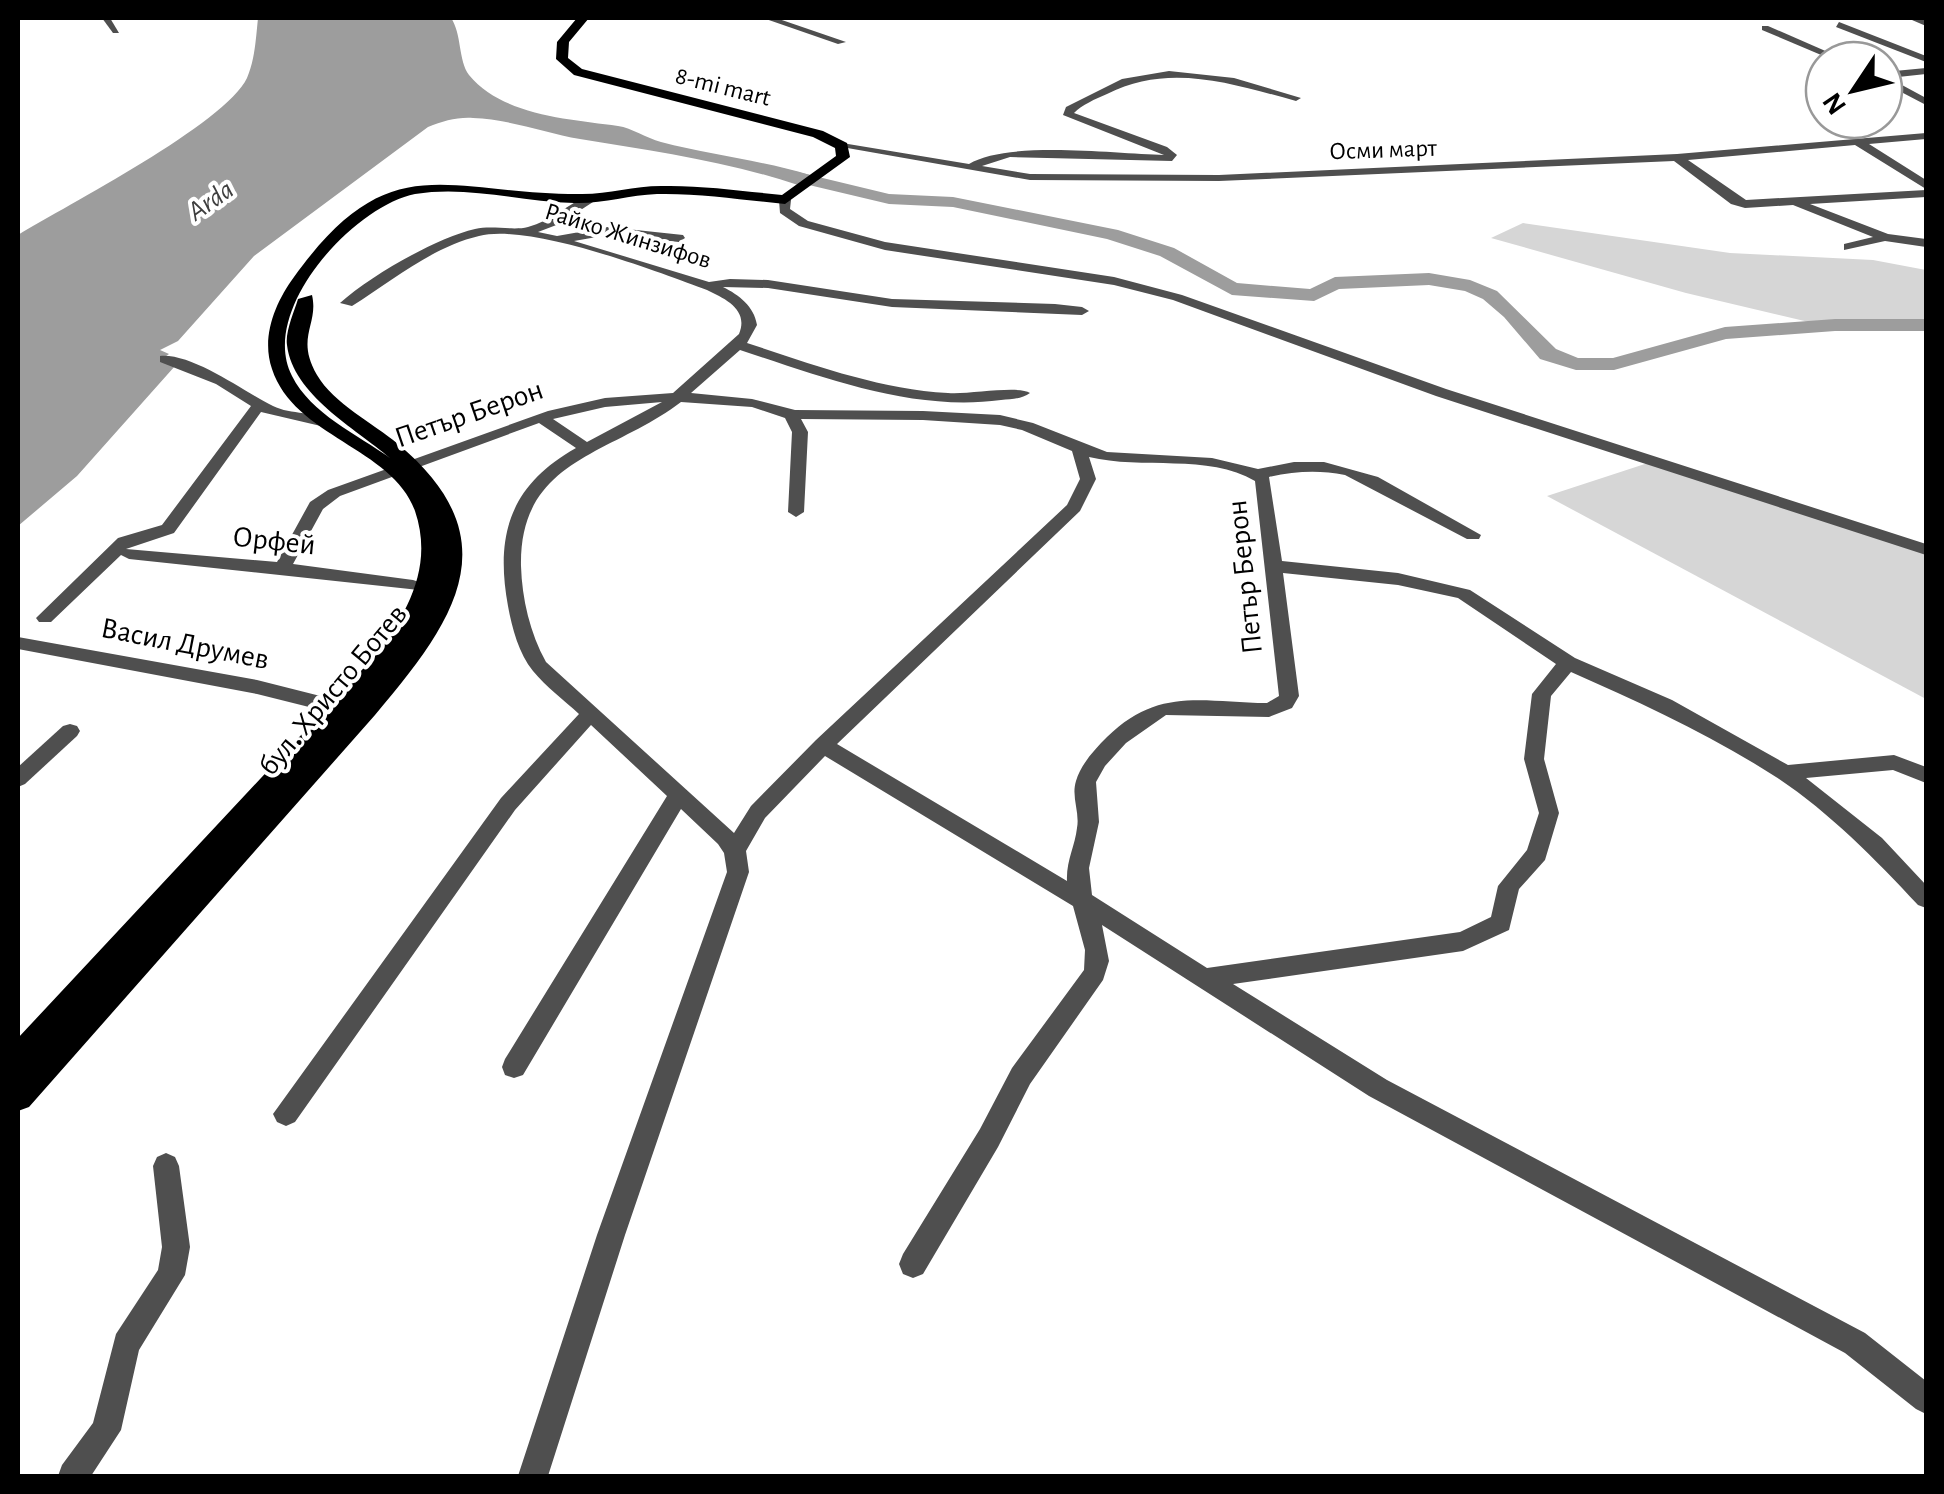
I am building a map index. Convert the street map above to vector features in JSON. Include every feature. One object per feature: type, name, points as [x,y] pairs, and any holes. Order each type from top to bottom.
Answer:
[{"type":"main road","name":"8-mi mart","points":[[584,18],[562,48],[562,59],[578,72],[818,134],[842,146]]},
{"type":"main road","points":[[790,197],[844,157],[842,146]]},
{"type":"main road","name":"бул. Христо Ботев","points":[[18,1097],[366,709],[422,641],[450,579],[453,541],[445,506],[433,484],[325,422],[291,390],[281,372],[276,351],[278,329],[290,296],[314,261],[372,206],[412,191],[444,188],[589,199],[662,190],[790,197]]},
{"type":"main road","name":"бул. Христо Ботев","points":[[18,1057],[341,708],[400,640],[426,590],[432,532],[405,468],[310,384],[294,347],[296,327],[313,287],[355,236],[398,200],[444,188]]},
{"type":"street","points":[[106,18],[116,31]]},
{"type":"street","points":[[768,18],[841,42]]},
{"type":"street","points":[[788,24],[809,18]]},
{"type":"street","points":[[1915,18],[1926,23]]},
{"type":"street","points":[[1839,25],[1926,59]]},
{"type":"street","points":[[1765,28],[1804,44]]},
{"type":"street","points":[[970,168],[986,158],[1010,154],[1168,160],[1170,155],[1163,150],[1068,115],[1070,110],[1139,78],[1172,74],[1210,76],[1296,98]]},
{"type":"street","points":[[1904,89],[1926,102]]},
{"type":"street","name":"Осми март","points":[[842,146],[1049,178],[1219,178],[1677,157],[1926,136]]},
{"type":"street","points":[[1859,143],[1926,185]]},
{"type":"street","points":[[1677,157],[1740,203],[1926,193]]},
{"type":"street","points":[[790,197],[787,216],[830,232],[964,260],[1136,286],[1372,370],[1926,550]]},
{"type":"street","points":[[526,232],[555,221],[589,199]]},
{"type":"street","points":[[1792,200],[1884,238],[1926,243]]},
{"type":"street","name":"Райко Жинзифов","points":[[347,304],[454,240],[497,229],[555,240],[724,292],[745,310],[748,330],[737,344]]},
{"type":"street","points":[[555,240],[608,231],[678,238]]},
{"type":"street","points":[[1848,247],[1884,238]]},
{"type":"street","points":[[709,286],[739,282],[876,302],[1019,304],[1082,311]]},
{"type":"street","points":[[736,857],[726,838],[589,715],[539,666],[525,644],[510,555],[512,534],[528,497],[584,447],[659,410],[737,344],[909,395],[962,401],[1022,393]]},
{"type":"street","points":[[165,359],[221,380],[259,404],[296,419],[325,422]]},
{"type":"street","name":"Петър Берон","points":[[282,568],[316,506],[334,493],[584,406],[643,399],[760,404],[791,416],[871,413],[1000,420],[1038,430],[1078,450],[1135,461],[1228,466],[1258,474],[1266,484],[1289,696],[1285,703],[1269,710],[1151,711],[1134,723],[1092,770],[1086,782],[1089,826],[1077,862],[1081,900],[1096,944],[1095,973],[1021,1076],[979,1156],[913,1264]]},
{"type":"street","points":[[46,618],[124,542],[168,529],[259,404]]},
{"type":"street","points":[[791,416],[800,432],[796,512]]},
{"type":"street","points":[[544,419],[584,447]]},
{"type":"street","points":[[533,1476],[611,1234],[735,883],[736,857],[758,812],[823,745],[1074,507],[1088,478],[1078,450]]},
{"type":"street","points":[[1258,474],[1298,467],[1360,472],[1441,522],[1473,536]]},
{"type":"street","name":"Орфей","points":[[129,554],[282,568],[413,586]]},
{"type":"street","points":[[1273,566],[1398,578],[1464,594],[1568,663],[1665,704],[1786,772],[1874,844],[1926,899]]},
{"type":"street","name":"Васил Друмев","points":[[18,643],[257,687],[341,708]]},
{"type":"street","points":[[1204,978],[1463,941],[1501,923],[1509,886],[1537,854],[1549,813],[1534,759],[1542,694],[1568,663]]},
{"type":"street","points":[[286,1114],[508,804],[589,715]]},
{"type":"street","points":[[18,778],[70,731]]},
{"type":"street","points":[[823,745],[1081,900],[1378,1088],[1855,1343],[1926,1398]]},
{"type":"street","points":[[1786,772],[1842,769],[1874,762],[1908,766],[1926,775]]},
{"type":"street","points":[[514,1067],[678,795]]},
{"type":"street","points":[[18,1057],[46,1065]]},
{"type":"street","points":[[73,1476],[106,1430],[126,1344],[171,1275],[176,1247],[166,1166]]},
{"type":"shaded area","points":[[1523,223],[1730,253],[1873,260],[1926,270],[1926,329],[1921,325],[1813,323],[1686,293],[1491,238]]},
{"type":"shaded area","points":[[1651,462],[1926,550],[1926,699],[1547,496]]},
{"type":"water","name":"Arda","points":[[258,18],[451,18],[469,75],[483,89],[518,107],[558,118],[623,127],[661,142],[810,175],[798,185],[717,163],[486,119],[456,119],[428,127],[254,256],[178,341],[160,350],[169,354],[162,359],[175,366],[77,476],[18,526],[18,235],[178,140],[233,97],[250,71]]},
{"type":"waterway","points":[[777,172],[889,199],[953,202],[1111,234],[1167,252],[1232,289],[1314,295],[1335,283],[1429,279],[1470,286],[1490,295],[1511,313],[1548,354],[1576,364],[1614,364],[1725,333],[1835,325],[1926,325]]}]
